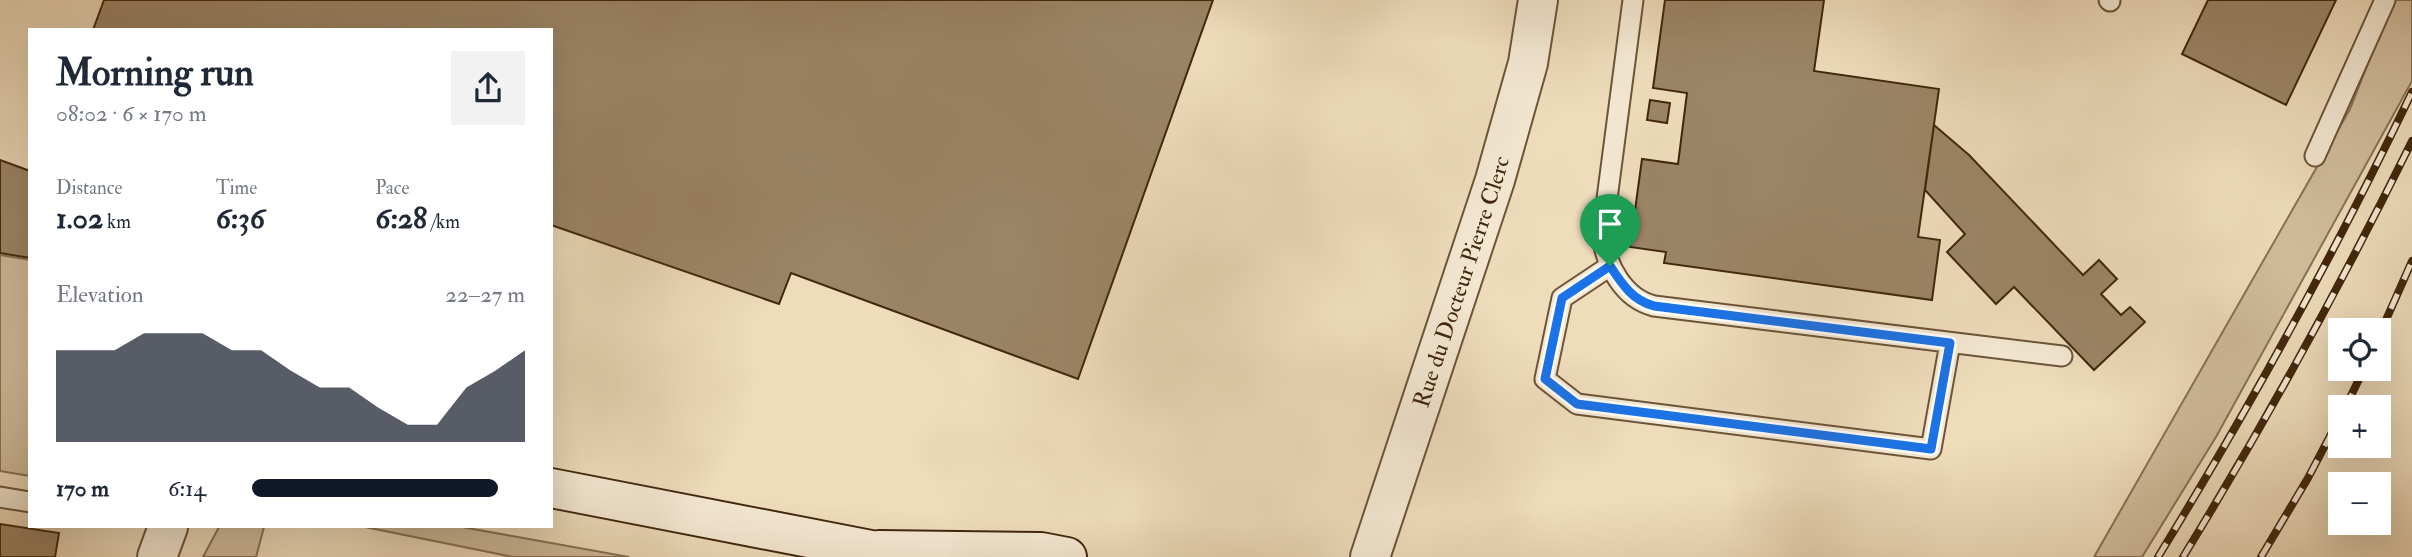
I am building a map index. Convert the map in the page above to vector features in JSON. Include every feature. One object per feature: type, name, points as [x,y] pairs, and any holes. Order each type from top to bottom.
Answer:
[{"type":"street","name":"Rue du Docteur Pierre Clerc","points":[[1370,557],[1495,180],[1528,63],[1538,0]]},
{"type":"street","points":[[553,488],[890,554],[1041,552],[1068,557]]},
{"type":"street","points":[[157,557],[168,528]]},
{"type":"lane","points":[[1633,0],[1603,222],[1604,245],[1610,266],[1635,298],[1654,306],[2062,356]]},
{"type":"lane","points":[[2315,156],[2385,0]]},
{"type":"lane","points":[[1610,266],[1562,298],[1545,379],[1577,404],[1931,449],[1950,343]]},
{"type":"lane","points":[[0,497],[28,502]]},
{"type":"shaded area","points":[[2393,0],[2412,0],[2412,81],[2216,437],[2142,557],[2094,557],[2350,109]]},
{"type":"shaded area","points":[[0,255],[28,260],[28,476],[0,471]]},
{"type":"shaded area","points":[[218,528],[264,528],[256,557],[203,557]]},
{"type":"shaded area","points":[[370,528],[468,528],[629,557],[513,557]]},
{"type":"building","points":[[104,0],[1213,0],[1078,379],[791,273],[779,304],[553,226],[553,28],[94,28]]},
{"type":"building","points":[[1665,0],[1824,0],[1814,71],[1939,89],[1918,237],[1940,240],[1932,300],[1664,263],[1666,252],[1630,247],[1642,159],[1678,164],[1687,93],[1653,88]]},
{"type":"building","points":[[2208,0],[2336,0],[2286,105],[2182,54]]},
{"type":"building","points":[[1650,100],[1670,103],[1667,123],[1647,120]]},
{"type":"building","points":[[1934,125],[1969,155],[2083,275],[2099,260],[2117,279],[2101,294],[2121,315],[2130,307],[2145,322],[2094,370],[2014,287],[1996,304],[1947,252],[1965,234],[1925,190]]},
{"type":"building","points":[[0,160],[28,170],[28,258],[0,253]]},
{"type":"building","points":[[0,524],[59,533],[55,557],[0,557]]},
{"type":"railway","points":[[2158,557],[2291,328],[2412,92]]},
{"type":"railway","points":[[2183,557],[2302,352],[2412,141]]},
{"type":"railway","points":[[2387,318],[2412,261]]},
{"type":"railway","points":[[2351,395],[2358,381]]},
{"type":"railway","points":[[2261,557],[2328,440]]},
{"type":"route","points":[[1610,266],[1635,298],[1654,306],[1950,343],[1931,449],[1577,404],[1545,379],[1562,298],[1610,266]]}]
